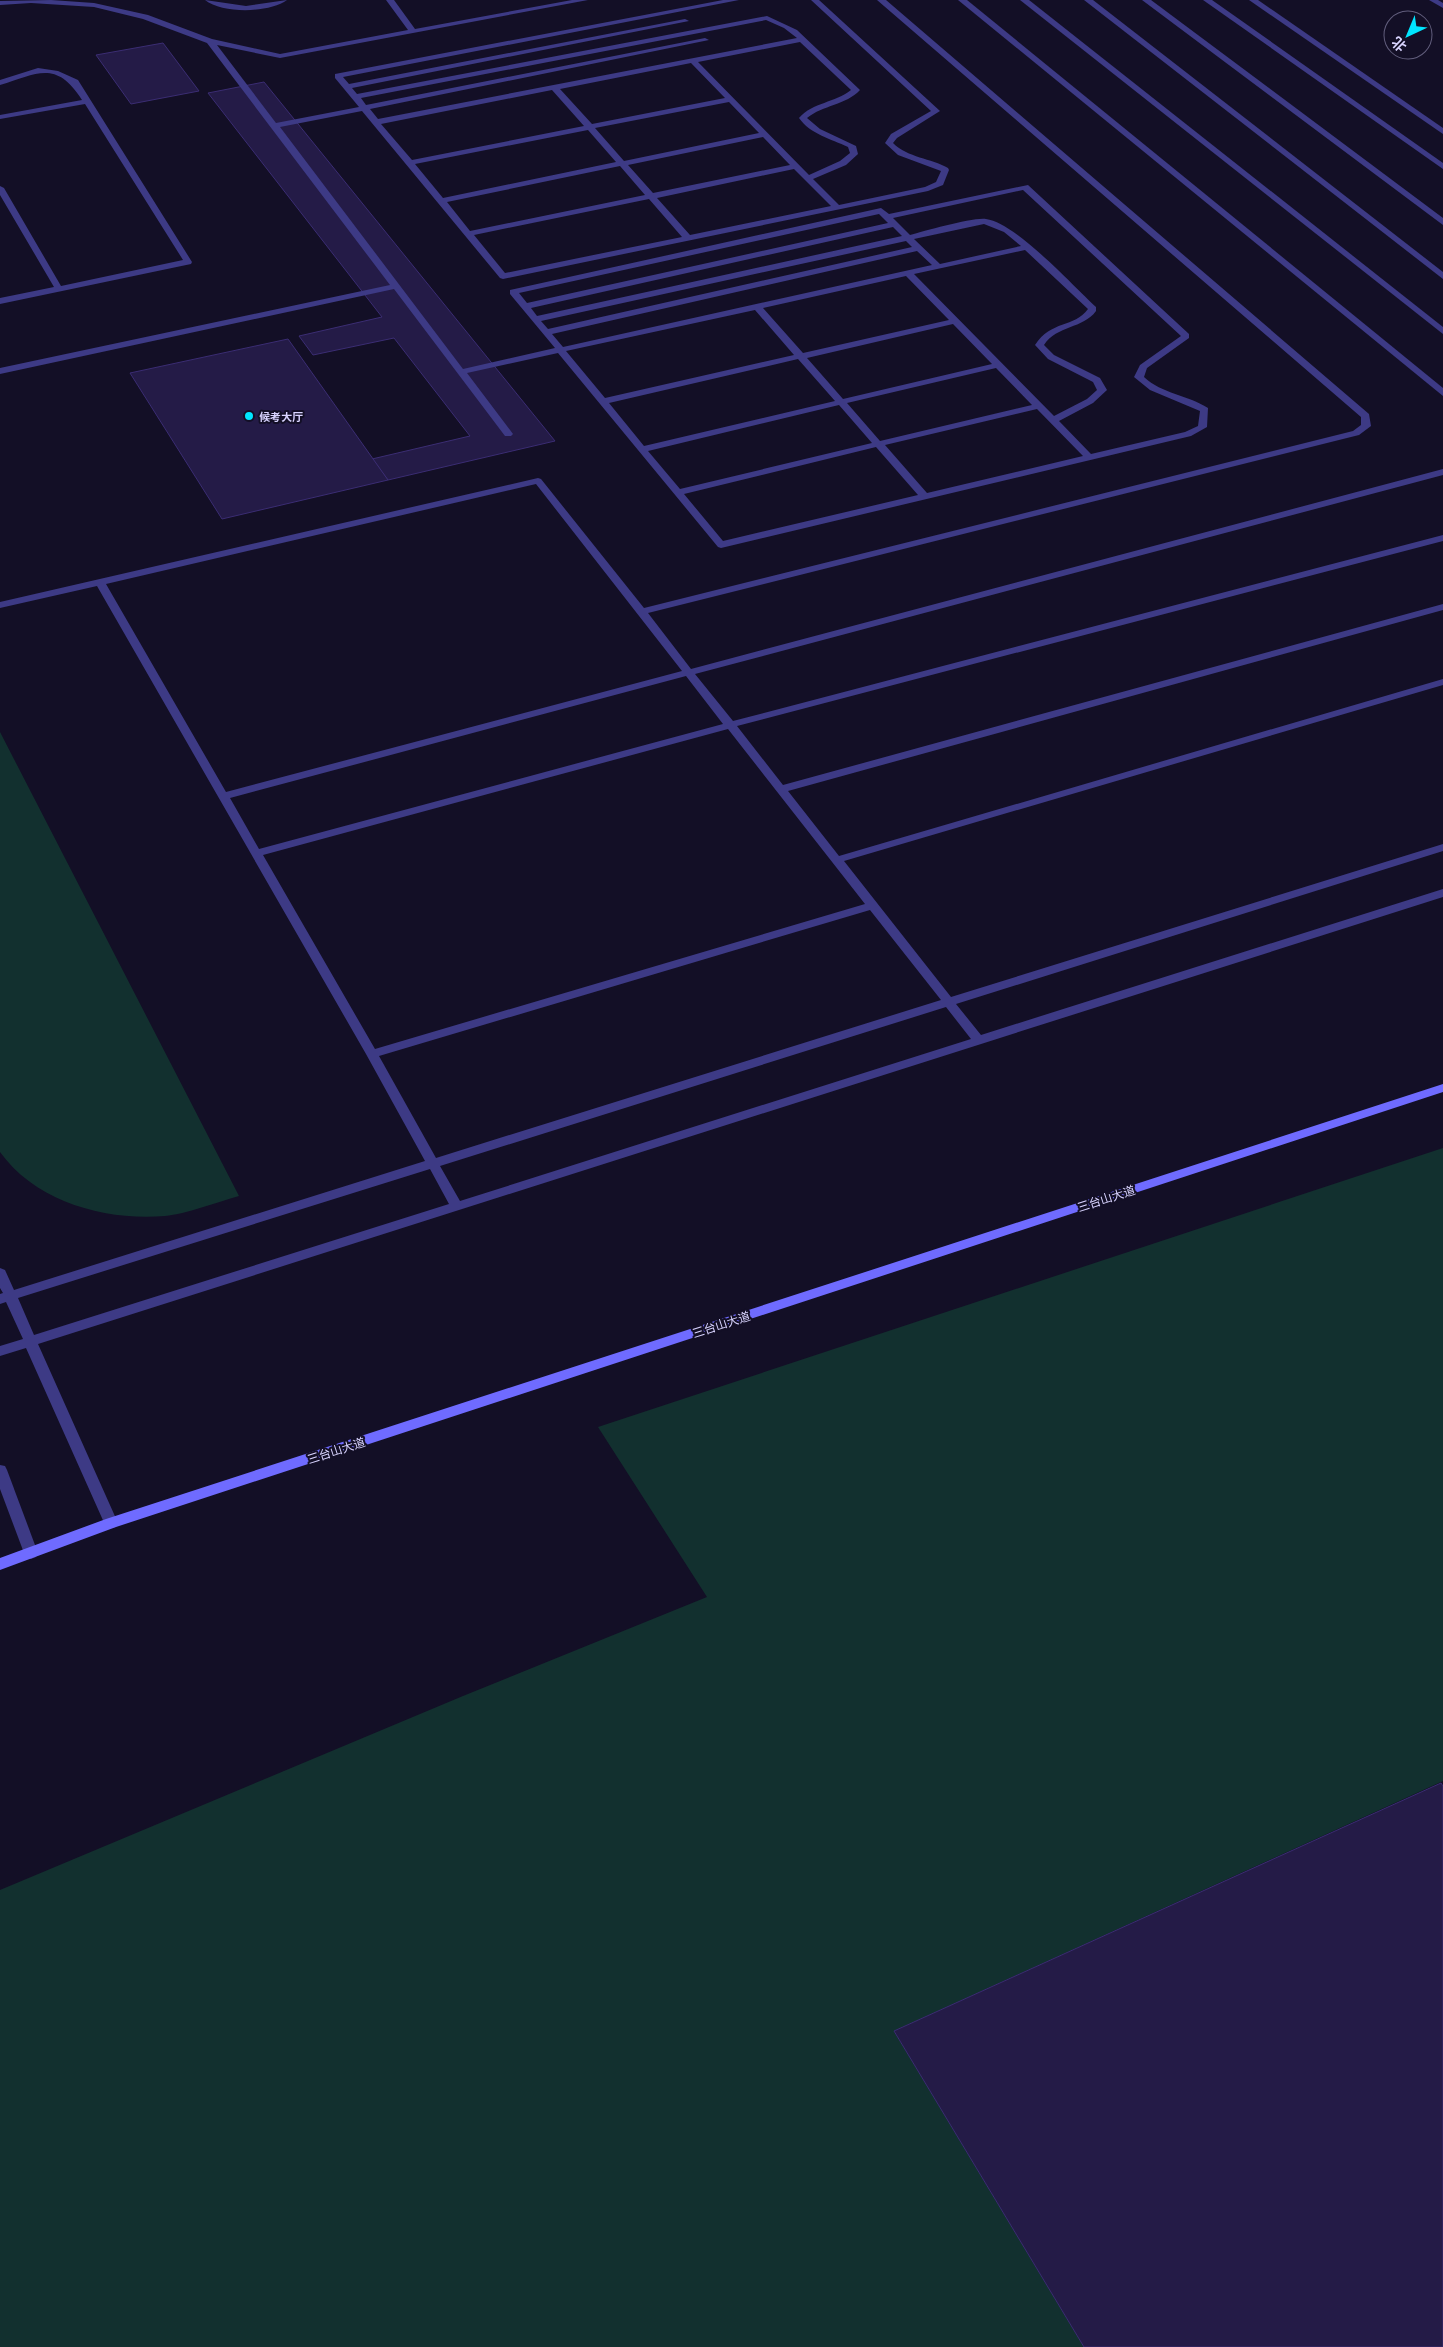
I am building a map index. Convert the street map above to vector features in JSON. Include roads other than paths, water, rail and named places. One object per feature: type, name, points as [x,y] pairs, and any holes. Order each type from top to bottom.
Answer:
[{"type":"main road","name":"三台山大道","points":[[0,1564],[111,1523],[1443,1088]]},
{"type":"lane","points":[[209,0],[219,5],[241,9],[264,7],[283,0]]},
{"type":"lane","points":[[390,0],[412,32]]},
{"type":"lane","points":[[0,3],[31,1],[94,5],[144,16],[210,42],[280,56],[581,0]]},
{"type":"lane","points":[[735,0],[338,76],[503,276],[928,189],[940,183],[945,170],[936,163],[902,154],[889,143],[894,136],[936,111],[815,0]]},
{"type":"lane","points":[[641,612],[1356,433],[1366,426],[1366,416],[881,0]]},
{"type":"lane","points":[[962,0],[1443,393]]},
{"type":"lane","points":[[1024,0],[1443,331]]},
{"type":"lane","points":[[1088,0],[1443,276]]},
{"type":"lane","points":[[1146,0],[1443,222]]},
{"type":"lane","points":[[1208,0],[1443,167]]},
{"type":"lane","points":[[1253,0],[1443,132]]},
{"type":"lane","points":[[1433,0],[1443,6]]},
{"type":"lane","points":[[675,10],[712,47]]},
{"type":"lane","points":[[356,97],[766,18],[782,23],[797,33],[856,90],[843,99],[811,110],[803,118],[813,128],[852,146],[854,154],[844,163],[808,178]]},
{"type":"lane","points":[[347,87],[685,21]]},
{"type":"lane","points":[[274,126],[364,108],[712,47],[802,39]]},
{"type":"lane","points":[[210,42],[508,434]]},
{"type":"lane","points":[[377,122],[692,60],[712,47]]},
{"type":"lane","points":[[692,60],[837,208]]},
{"type":"lane","points":[[0,83],[28,71],[44,69],[61,73],[75,82],[188,262],[0,301]]},
{"type":"lane","points":[[554,87],[688,238]]},
{"type":"lane","points":[[410,163],[731,99]]},
{"type":"lane","points":[[0,117],[87,101]]},
{"type":"lane","points":[[441,201],[765,134]]},
{"type":"lane","points":[[469,234],[797,166]]},
{"type":"lane","points":[[526,306],[892,221],[1025,187],[1186,336],[1143,367],[1139,376],[1144,384],[1155,390],[1194,402],[1206,410],[1202,427],[1188,434],[721,545],[513,292],[881,211],[892,221],[908,236],[937,266]]},
{"type":"lane","points":[[0,188],[59,289]]},
{"type":"lane","points":[[536,319],[908,236],[984,221],[1002,227],[1021,239],[1027,247],[1093,309],[1088,317],[1081,321],[1047,334],[1039,345],[1051,357],[1097,380],[1102,390],[1090,402],[1053,420]]},
{"type":"lane","points":[[460,372],[1027,247]]},
{"type":"lane","points":[[547,332],[918,248]]},
{"type":"lane","points":[[907,272],[1090,458]]},
{"type":"lane","points":[[0,371],[396,286]]},
{"type":"lane","points":[[756,306],[926,497]]},
{"type":"lane","points":[[604,401],[955,321]]},
{"type":"lane","points":[[643,449],[998,365]]},
{"type":"lane","points":[[678,492],[1038,406]]},
{"type":"lane","points":[[224,796],[1443,472]]},
{"type":"lane","points":[[0,605],[538,481],[979,1041]]},
{"type":"lane","points":[[257,853],[730,725],[1443,538]]},
{"type":"lane","points":[[100,582],[372,1054],[457,1207]]},
{"type":"lane","points":[[781,789],[1443,607]]},
{"type":"lane","points":[[836,860],[1443,682]]},
{"type":"lane","points":[[5,1298],[1443,847]]},
{"type":"lane","points":[[0,1351],[1443,893]]},
{"type":"lane","points":[[372,1054],[873,905]]},
{"type":"lane","points":[[0,1273],[5,1298],[29,1342],[111,1523]]},
{"type":"lane","points":[[0,1470],[31,1552]]},
{"type":"place","name":"候考大厅","points":[[249,416]]}]
